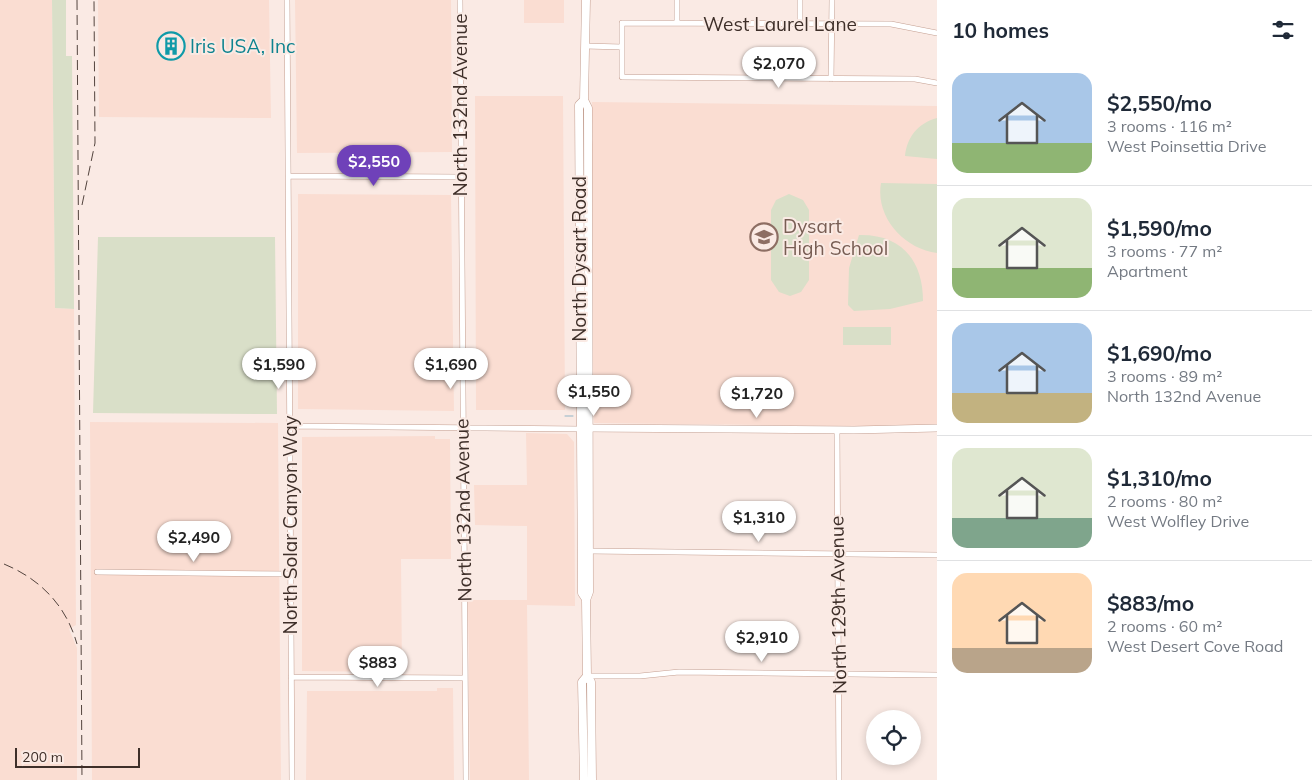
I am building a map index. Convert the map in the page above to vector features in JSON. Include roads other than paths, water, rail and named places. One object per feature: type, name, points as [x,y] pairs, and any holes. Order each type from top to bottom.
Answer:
[{"type":"main road","name":"North Dysart Road","points":[[584,428],[588,108],[584,100],[586,0]]},
{"type":"main road","name":"North Dysart Road","points":[[584,100],[579,106],[585,551],[582,592],[586,599],[587,676],[591,682],[592,780]]},
{"type":"main road","points":[[579,130],[583,115],[588,108]]},
{"type":"main road","name":"North Dysart Road","points":[[584,780],[582,682],[587,676]]},
{"type":"street","name":"North Solar Canyon Way","points":[[287,0],[292,780]]},
{"type":"street","name":"North 132nd Avenue","points":[[460,0],[461,428],[466,780]]},
{"type":"street","points":[[677,0],[677,23]]},
{"type":"street","points":[[800,0],[800,24]]},
{"type":"street","points":[[831,79],[832,0]]},
{"type":"street","name":"West Laurel Lane","points":[[622,47],[622,22],[899,25],[937,33]]},
{"type":"street","points":[[585,46],[622,47],[622,77],[914,79],[937,83]]},
{"type":"street","points":[[288,176],[460,177]]},
{"type":"street","points":[[289,426],[837,430],[937,428]]},
{"type":"street","name":"North 129th Avenue","points":[[837,430],[839,780]]},
{"type":"street","points":[[585,551],[937,555]]},
{"type":"street","points":[[97,572],[290,574]]},
{"type":"street","points":[[587,676],[640,676],[679,672],[937,675]]},
{"type":"street","points":[[291,677],[465,678]]},
{"type":"waterway","points":[[565,416],[573,416]]},
{"type":"railway","points":[[77,0],[82,780]]},
{"type":"railway","points":[[82,205],[95,143],[94,0]]},
{"type":"railway","points":[[4,564],[29,577],[50,595],[66,617],[77,644]]},
{"type":"place","name":"Iris USA, Inc","points":[[171,46]]},
{"type":"place","name":"Dysart High School","points":[[764,237]]}]
